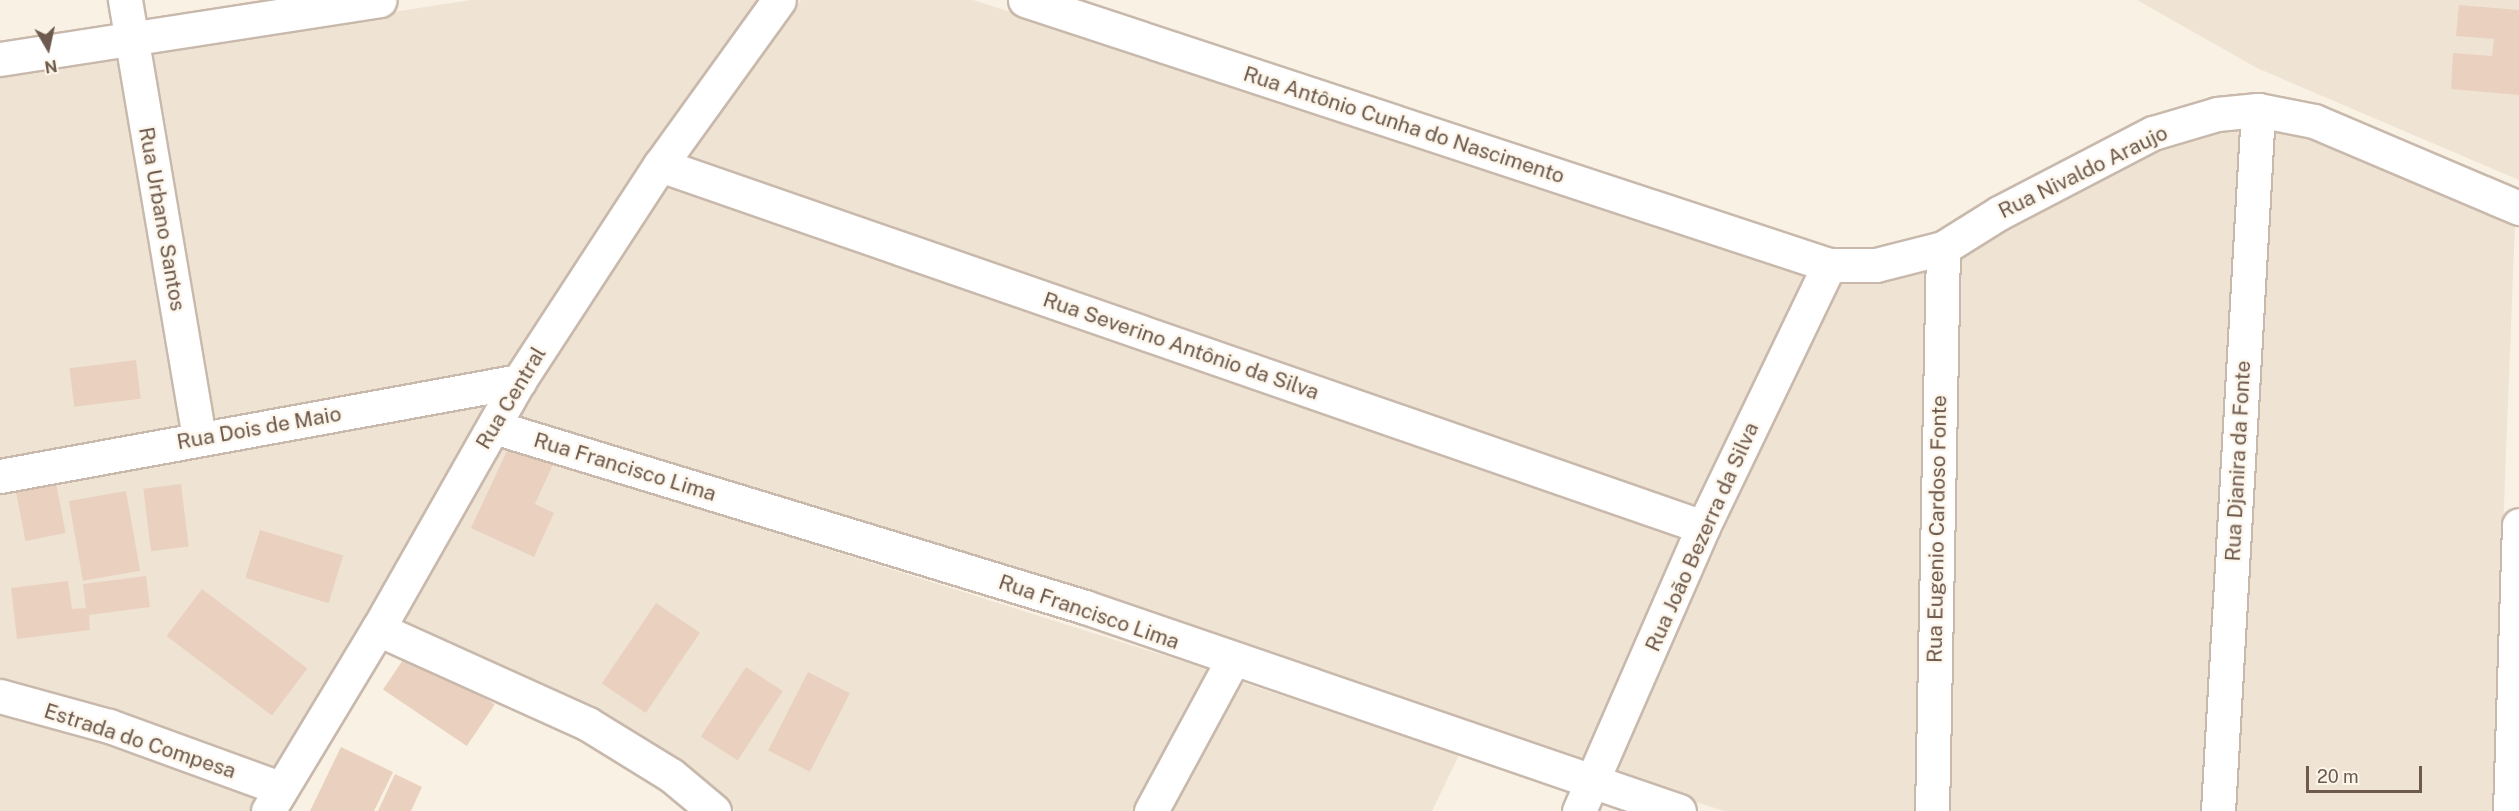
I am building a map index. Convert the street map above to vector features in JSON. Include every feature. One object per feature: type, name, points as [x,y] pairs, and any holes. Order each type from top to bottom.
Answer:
[{"type":"street","name":"Rua Urbano Santos","points":[[125,0],[199,438]]},
{"type":"street","points":[[0,59],[379,0]]},
{"type":"street","name":"Rua Central","points":[[273,800],[378,629],[519,381],[660,165],[779,0]]},
{"type":"street","name":"Rua Antônio Cunha do Nascimento","points":[[1025,0],[1784,251]]},
{"type":"street","name":"Rua Nivaldo Araujo","points":[[1784,251],[1830,265],[1876,265],[1943,248],[1999,213],[2153,133],[2217,114],[2258,110],[2314,121],[2519,208]]},
{"type":"street","name":"Rua Djanira da Fonte","points":[[2218,811],[2258,110]]},
{"type":"street","name":"Rua Severino Antônio da Silva","points":[[660,165],[1703,527]]},
{"type":"street","name":"Rua Eugenio Cardoso Fonte","points":[[1932,811],[1943,248]]},
{"type":"street","name":"Rua João Bezerra da Silva","points":[[1586,797],[1703,527],[1830,265]]},
{"type":"street","name":"Rua Dois de Maio","points":[[0,476],[519,381]]},
{"type":"street","name":"Rua Francisco Lima","points":[[494,426],[1084,607],[1232,661],[1586,797],[1680,811]]},
{"type":"street","points":[[2510,811],[2519,525]]},
{"type":"street","points":[[378,629],[588,723],[671,775],[714,811]]},
{"type":"street","points":[[1151,811],[1232,661]]},
{"type":"street","name":"Estrada do Compesa","points":[[0,696],[109,726],[273,800]]},
{"type":"shaded area","points":[[471,0],[763,0],[508,371],[211,423],[148,50]]},
{"type":"shaded area","points":[[801,0],[973,0],[1810,272],[1694,507],[686,156]]},
{"type":"shaded area","points":[[2137,0],[2519,0],[2519,180],[2257,68]]},
{"type":"shaded area","points":[[118,54],[181,430],[0,463],[0,73]]},
{"type":"shaded area","points":[[2241,123],[2201,811],[1943,811],[1956,256],[2160,151]]},
{"type":"shaded area","points":[[2268,126],[2324,139],[2515,222],[2492,811],[2231,811]]},
{"type":"shaded area","points":[[664,185],[1684,536],[1581,764],[517,418]]},
{"type":"shaded area","points":[[1929,268],[1919,811],[1724,811],[1612,775],[1838,280]]},
{"type":"shaded area","points":[[499,398],[254,811],[0,811],[0,487]]},
{"type":"shaded area","points":[[498,445],[1210,670],[1134,811],[735,811],[685,766],[594,708],[402,622]]},
{"type":"shaded area","points":[[1238,681],[1459,755],[1432,811],[1167,811]]},
{"type":"building","points":[[2459,5],[2519,10],[2519,95],[2451,89],[2453,53],[2492,56],[2494,39],[2456,36]]},
{"type":"building","points":[[136,360],[141,399],[74,407],[69,368]]},
{"type":"building","points":[[512,440],[555,460],[535,504],[554,513],[534,557],[471,528]]},
{"type":"building","points":[[56,483],[66,533],[25,541],[16,491]]},
{"type":"building","points":[[181,484],[189,547],[151,551],[143,489]]},
{"type":"building","points":[[126,491],[140,571],[83,581],[69,501]]},
{"type":"building","points":[[260,530],[343,555],[329,603],[245,578]]},
{"type":"building","points":[[146,576],[150,607],[89,615],[90,630],[17,639],[11,588],[68,581],[72,609],[86,608],[83,584]]},
{"type":"building","points":[[202,589],[307,668],[272,716],[166,636]]},
{"type":"building","points":[[656,603],[700,633],[646,713],[602,683]]},
{"type":"building","points":[[411,648],[495,704],[467,746],[383,689]]},
{"type":"building","points":[[746,667],[783,691],[738,761],[701,737]]},
{"type":"building","points":[[808,672],[850,693],[810,772],[768,750]]},
{"type":"building","points":[[341,747],[393,772],[374,811],[310,811]]},
{"type":"building","points":[[395,774],[422,787],[411,811],[378,811]]}]
